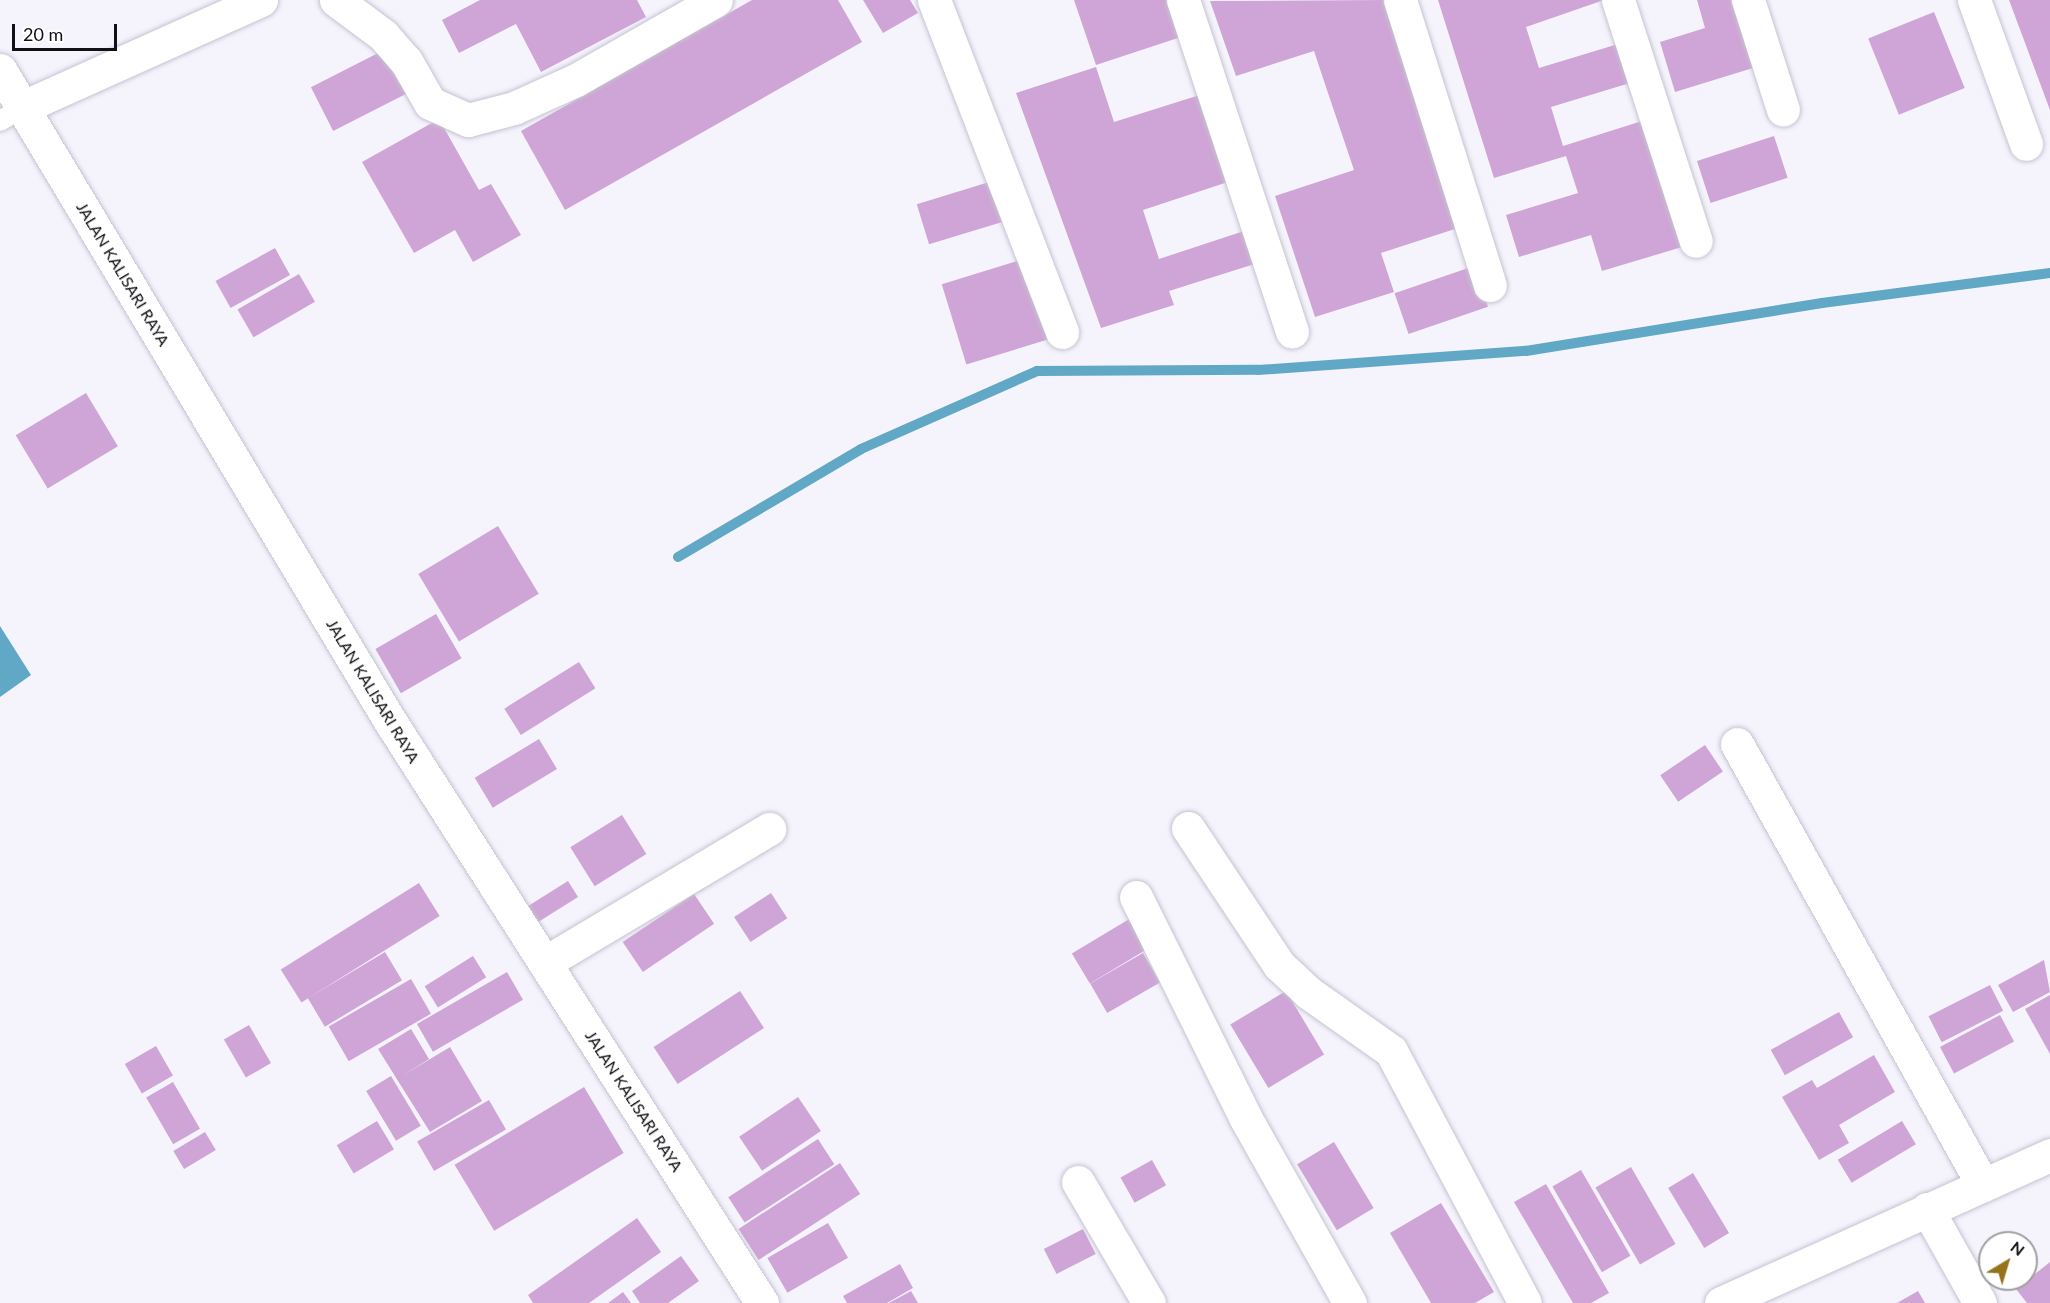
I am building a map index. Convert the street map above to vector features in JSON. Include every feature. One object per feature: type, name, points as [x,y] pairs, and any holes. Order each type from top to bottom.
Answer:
[{"type":"street","points":[[12,114],[261,0]]},
{"type":"street","points":[[336,0],[384,35],[406,61],[430,104],[468,120],[514,108],[576,80],[716,0]]},
{"type":"street","points":[[934,0],[1062,332]]},
{"type":"street","points":[[1183,0],[1292,332]]},
{"type":"street","points":[[1400,0],[1490,285]]},
{"type":"street","points":[[1618,0],[1696,241]]},
{"type":"street","points":[[1748,0],[1783,110]]},
{"type":"street","points":[[1974,0],[2026,144]]},
{"type":"street","name":"JALAN KALISARI RAYA","points":[[0,70],[12,114],[390,721],[762,1303]]},
{"type":"street","points":[[1737,744],[1983,1185]]},
{"type":"street","points":[[1188,828],[1279,965],[1391,1051],[1525,1303]]},
{"type":"street","points":[[546,962],[769,829]]},
{"type":"street","points":[[1136,897],[1245,1117],[1350,1303]]},
{"type":"street","points":[[1721,1303],[2050,1155]]},
{"type":"street","points":[[1078,1182],[1149,1303]]},
{"type":"street","points":[[1927,1209],[1980,1303]]},
{"type":"water","points":[[0,626],[31,675],[0,697]]},
{"type":"building","points":[[480,0],[637,0],[646,17],[541,72],[516,24],[459,53],[442,20]]},
{"type":"building","points":[[752,0],[838,0],[862,42],[565,210],[521,131]]},
{"type":"building","points":[[863,0],[910,0],[918,13],[883,33]]},
{"type":"building","points":[[1074,0],[1175,0],[1187,35],[1096,65]]},
{"type":"building","points":[[1386,0],[1461,227],[1381,253],[1394,292],[1315,317],[1275,196],[1354,170],[1314,51],[1236,76],[1210,1]]},
{"type":"building","points":[[1438,0],[1604,0],[1526,27],[1539,68],[1618,44],[1630,83],[1551,107],[1563,146],[1642,121],[1682,247],[1602,271],[1591,235],[1519,257],[1506,215],[1578,193],[1566,156],[1494,178]]},
{"type":"building","points":[[1697,0],[1731,0],[1753,68],[1675,92],[1660,42],[1705,28]]},
{"type":"building","points":[[2009,0],[2050,0],[2050,110]]},
{"type":"building","points":[[1934,12],[1965,88],[1899,115],[1868,39]]},
{"type":"building","points":[[384,50],[406,94],[333,131],[311,87]]},
{"type":"building","points":[[1096,67],[1114,122],[1206,93],[1234,180],[1143,210],[1159,259],[1250,229],[1261,262],[1169,291],[1174,305],[1101,328],[1016,93]]},
{"type":"building","points":[[439,119],[479,190],[491,184],[521,235],[473,262],[455,230],[414,253],[362,162]]},
{"type":"building","points":[[1774,136],[1788,178],[1711,203],[1697,161]]},
{"type":"building","points":[[999,179],[1011,219],[929,244],[917,204]]},
{"type":"building","points":[[275,248],[290,275],[231,308],[216,281]]},
{"type":"building","points":[[1024,259],[1049,339],[966,364],[942,284]]},
{"type":"building","points":[[1474,266],[1488,307],[1409,334],[1395,293]]},
{"type":"building","points":[[299,274],[315,302],[254,337],[238,310]]},
{"type":"building","points":[[86,393],[118,446],[48,488],[16,435]]},
{"type":"building","points":[[498,526],[539,594],[459,642],[418,574]]},
{"type":"building","points":[[436,614],[462,658],[401,693],[375,649]]},
{"type":"building","points":[[579,662],[595,688],[521,735],[504,709]]},
{"type":"building","points":[[539,739],[557,769],[493,808],[475,778]]},
{"type":"building","points":[[1705,745],[1723,772],[1678,802],[1660,775]]},
{"type":"building","points":[[622,815],[646,854],[595,886],[570,847]]},
{"type":"building","points":[[568,881],[578,897],[531,927],[521,911]]},
{"type":"building","points":[[419,883],[440,916],[301,1002],[281,969]]},
{"type":"building","points":[[771,893],[787,918],[750,942],[734,917]]},
{"type":"building","points":[[694,894],[714,924],[643,972],[623,942]]},
{"type":"building","points":[[1131,918],[1149,948],[1090,984],[1072,954]]},
{"type":"building","points":[[385,952],[402,980],[325,1027],[308,998]]},
{"type":"building","points":[[1143,953],[1160,982],[1107,1013],[1090,984]]},
{"type":"building","points":[[473,956],[486,977],[438,1007],[425,986]]},
{"type":"building","points":[[2044,960],[2050,992],[2013,1012],[1998,985]]},
{"type":"building","points":[[507,972],[523,1000],[433,1052],[417,1024]]},
{"type":"building","points":[[411,979],[431,1014],[349,1061],[329,1026]]},
{"type":"building","points":[[1990,985],[2003,1011],[1942,1042],[1929,1016]]},
{"type":"building","points":[[740,991],[764,1028],[678,1084],[654,1047]]},
{"type":"building","points":[[1286,991],[1324,1054],[1268,1088],[1230,1024]]},
{"type":"building","points":[[2050,995],[2050,1054],[2025,1009]]},
{"type":"building","points":[[1839,1012],[1853,1037],[1785,1075],[1771,1050]]},
{"type":"building","points":[[2000,1015],[2014,1041],[1954,1073],[1940,1047]]},
{"type":"building","points":[[249,1025],[271,1063],[246,1078],[224,1040]]},
{"type":"building","points":[[411,1029],[429,1059],[402,1076],[450,1047],[482,1101],[430,1132],[378,1049]]},
{"type":"building","points":[[156,1046],[173,1075],[142,1093],[125,1064]]},
{"type":"building","points":[[1874,1055],[1895,1092],[1839,1125],[1849,1143],[1819,1160],[1782,1097],[1812,1080],[1817,1088]]},
{"type":"building","points":[[391,1076],[421,1126],[396,1141],[366,1091]]},
{"type":"building","points":[[173,1082],[200,1129],[173,1144],[146,1098]]},
{"type":"building","points":[[584,1087],[624,1153],[494,1231],[455,1165]]},
{"type":"building","points":[[798,1097],[821,1131],[762,1171],[739,1137]]},
{"type":"building","points":[[489,1100],[506,1129],[434,1171],[417,1142]]},
{"type":"building","points":[[377,1121],[394,1149],[354,1173],[337,1145]]},
{"type":"building","points":[[1902,1121],[1916,1144],[1852,1183],[1838,1160]]},
{"type":"building","points":[[205,1132],[216,1150],[184,1169],[173,1151]]},
{"type":"building","points":[[818,1139],[834,1164],[745,1222],[728,1197]]},
{"type":"building","points":[[1334,1142],[1374,1208],[1337,1230],[1297,1164]]},
{"type":"building","points":[[1152,1160],[1166,1185],[1135,1203],[1121,1177]]},
{"type":"building","points":[[840,1163],[860,1194],[759,1260],[739,1229]]},
{"type":"building","points":[[1631,1167],[1676,1244],[1640,1265],[1595,1188]]},
{"type":"building","points":[[1581,1170],[1630,1256],[1602,1272],[1552,1186]]},
{"type":"building","points":[[1693,1173],[1729,1233],[1704,1248],[1668,1188]]},
{"type":"building","points":[[1546,1184],[1609,1293],[1591,1303],[1573,1303],[1514,1202]]},
{"type":"building","points":[[1441,1203],[1494,1292],[1475,1303],[1431,1303],[1390,1233]]},
{"type":"building","points":[[637,1218],[661,1252],[589,1303],[533,1303],[528,1295]]},
{"type":"building","points":[[828,1223],[848,1258],[787,1293],[767,1258]]},
{"type":"building","points":[[1083,1229],[1096,1254],[1057,1274],[1044,1249]]},
{"type":"building","points":[[681,1256],[699,1281],[668,1303],[640,1303],[632,1291]]},
{"type":"building","points":[[2050,1262],[2050,1303],[2027,1303],[2018,1291],[2038,1291],[2038,1272]]},
{"type":"building","points":[[900,1264],[913,1288],[887,1303],[847,1303],[843,1296]]},
{"type":"building","points":[[911,1291],[918,1303],[889,1303]]},
{"type":"building","points":[[1918,1291],[1925,1303],[1897,1303]]},
{"type":"building","points":[[623,1292],[631,1303],[608,1303]]},
{"type":"waterway","points":[[678,557],[861,449],[1037,371],[1258,370],[1526,351],[1822,303],[2050,273]]}]
